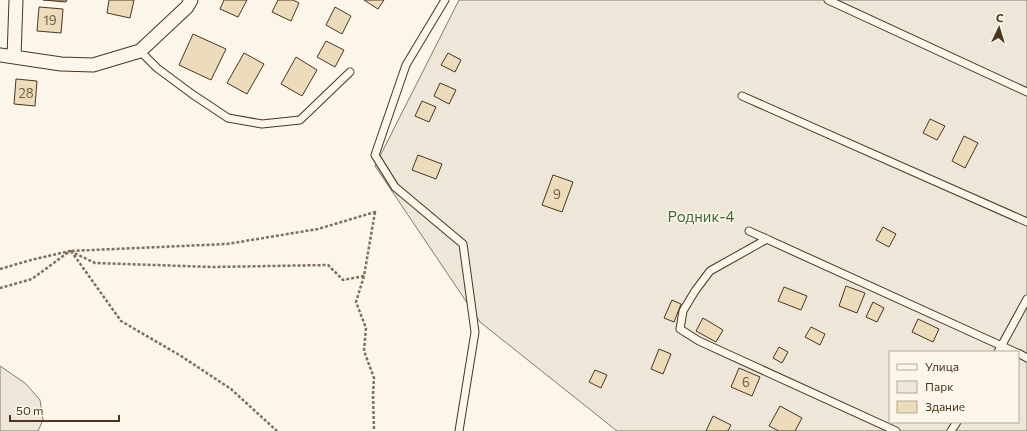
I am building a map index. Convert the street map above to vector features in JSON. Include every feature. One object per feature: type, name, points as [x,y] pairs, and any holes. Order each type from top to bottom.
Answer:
[{"type":"street","points":[[14,57],[16,0]]},
{"type":"street","points":[[0,55],[61,64],[93,65],[140,51],[187,7],[191,0]]},
{"type":"lane","points":[[445,0],[406,64],[375,156],[395,187],[463,244],[475,332],[459,431]]},
{"type":"lane","points":[[828,0],[1027,92]]},
{"type":"lane","points":[[140,51],[157,68],[228,118],[262,124],[300,120],[350,72]]},
{"type":"lane","points":[[742,96],[1027,222]]},
{"type":"lane","points":[[749,231],[1000,349],[1010,351]]},
{"type":"lane","points":[[767,239],[710,271],[695,291],[683,311],[680,329],[699,341],[896,431]]},
{"type":"lane","points":[[1000,349],[1027,299]]},
{"type":"path","points":[[0,269],[70,251],[227,244],[318,229],[375,212],[364,276],[356,302],[366,328],[364,351],[374,378],[374,431]]},
{"type":"path","points":[[70,251],[95,263],[213,267],[328,265],[343,280],[364,276]]},
{"type":"path","points":[[0,288],[32,279],[70,251]]},
{"type":"path","points":[[70,251],[121,321],[181,356],[231,389],[277,431]]},
{"type":"green space","name":"Родник-4","points":[[459,0],[1027,0],[1027,431],[617,431],[480,322],[375,166]]},
{"type":"green space","points":[[0,366],[25,383],[40,400],[43,420],[38,431],[0,431]]},
{"type":"building","points":[[43,0],[67,0],[66,2]]},
{"type":"building","points":[[109,0],[134,0],[130,18],[107,13]]},
{"type":"building","points":[[224,0],[247,0],[238,17],[220,9]]},
{"type":"building","points":[[278,0],[293,0],[299,3],[291,21],[272,12]]},
{"type":"building","points":[[364,0],[384,0],[378,9]]},
{"type":"building","points":[[39,7],[63,9],[61,33],[37,31]]},
{"type":"building","points":[[335,7],[351,16],[342,34],[326,25]]},
{"type":"building","points":[[193,34],[226,49],[211,80],[179,65]]},
{"type":"building","points":[[326,41],[344,50],[335,67],[317,57]]},
{"type":"building","points":[[244,53],[264,64],[247,94],[227,83]]},
{"type":"building","points":[[448,53],[461,60],[455,72],[441,65]]},
{"type":"building","points":[[296,57],[317,70],[302,96],[281,84]]},
{"type":"building","points":[[16,79],[37,81],[35,106],[14,104]]},
{"type":"building","points":[[440,83],[456,90],[449,104],[434,96]]},
{"type":"building","points":[[422,101],[436,107],[429,122],[415,116]]},
{"type":"building","points":[[930,119],[945,126],[937,140],[923,133]]},
{"type":"building","points":[[964,136],[978,143],[965,168],[952,161]]},
{"type":"building","points":[[418,155],[442,164],[436,179],[412,170]]},
{"type":"building","points":[[553,175],[573,182],[562,212],[542,205]]},
{"type":"building","points":[[883,227],[896,234],[889,247],[876,240]]},
{"type":"building","points":[[846,286],[865,293],[857,313],[839,306]]},
{"type":"building","points":[[784,287],[807,296],[801,310],[778,301]]},
{"type":"building","points":[[672,300],[681,304],[674,322],[664,318]]},
{"type":"building","points":[[873,302],[884,308],[877,322],[866,317]]},
{"type":"building","points":[[703,318],[723,330],[716,342],[696,331]]},
{"type":"building","points":[[918,319],[939,329],[933,342],[912,332]]},
{"type":"building","points":[[811,327],[825,334],[820,345],[805,337]]},
{"type":"building","points":[[779,347],[788,352],[782,363],[773,358]]},
{"type":"building","points":[[659,349],[671,354],[663,374],[651,369]]},
{"type":"building","points":[[739,368],[760,377],[752,396],[731,387]]},
{"type":"building","points":[[595,370],[607,375],[601,388],[589,382]]},
{"type":"building","points":[[780,406],[802,418],[795,431],[779,431],[769,426]]},
{"type":"building","points":[[713,416],[731,425],[728,431],[706,431]]}]
